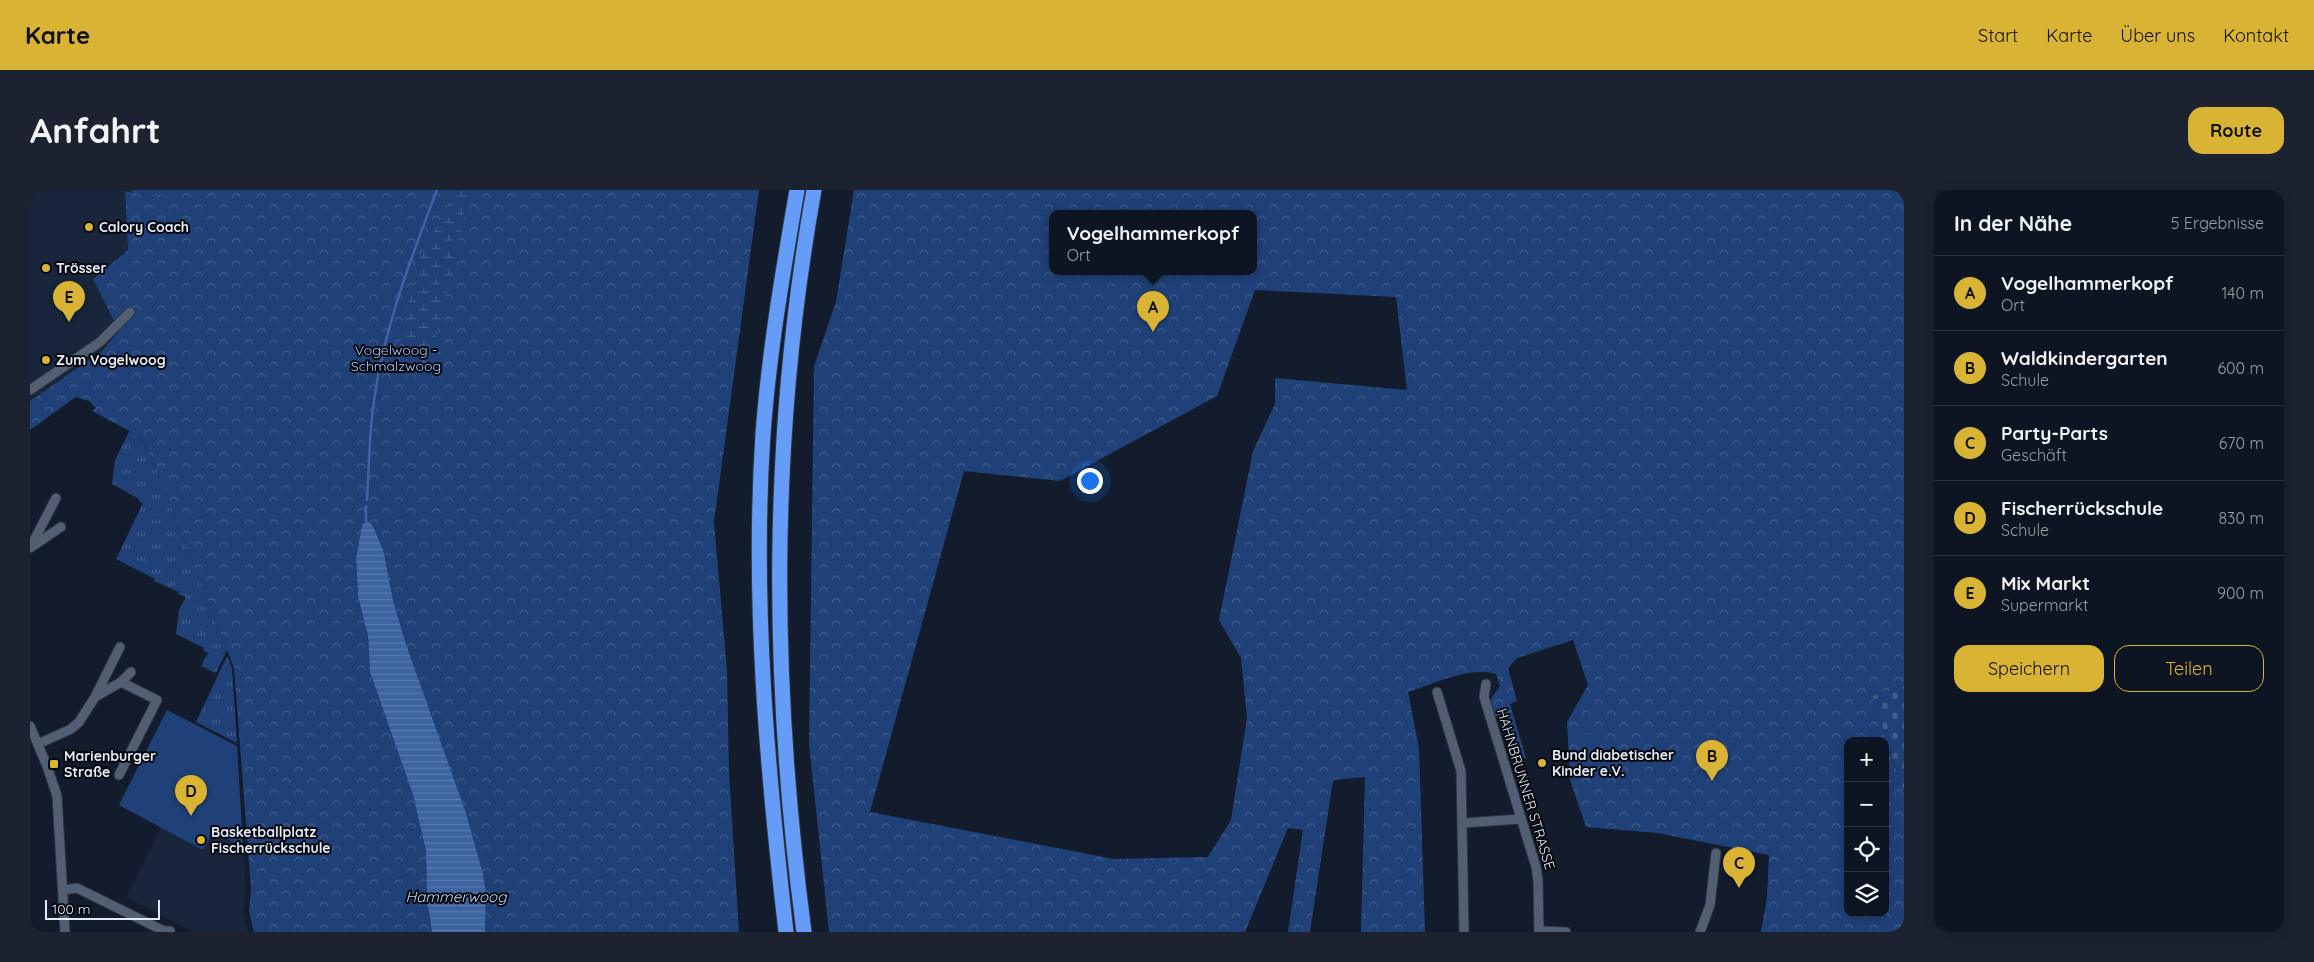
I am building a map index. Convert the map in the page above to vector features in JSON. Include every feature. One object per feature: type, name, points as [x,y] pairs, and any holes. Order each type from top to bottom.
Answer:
[{"type":"highway","points":[[786,932],[767,757],[761,651],[760,494],[770,359],[797,190]]},
{"type":"highway","points":[[804,932],[792,845],[780,660],[780,489],[788,362],[814,190]]},
{"type":"street","points":[[30,390],[100,342],[130,312]]},
{"type":"street","points":[[31,547],[56,498]]},
{"type":"street","points":[[31,547],[62,527]]},
{"type":"street","points":[[38,744],[71,729],[79,722],[95,697],[120,646]]},
{"type":"street","points":[[95,697],[121,682],[131,672]]},
{"type":"street","points":[[119,775],[157,700],[121,682]]},
{"type":"street","name":"HAHNBRUNNER STRASSE","points":[[1486,684],[1484,697],[1538,880],[1539,932]]},
{"type":"street","points":[[1437,692],[1461,771],[1464,932]]},
{"type":"street","points":[[30,726],[57,796],[65,932]]},
{"type":"street","points":[[1463,822],[1520,819]]},
{"type":"street","points":[[1700,932],[1710,905],[1716,853]]},
{"type":"street","points":[[63,890],[77,888],[164,931],[170,931]]},
{"type":"street","points":[[1539,932],[1566,932]]},
{"type":"shaded area","points":[[30,190],[169,190],[164,198],[125,191],[128,250],[93,279],[119,331],[102,351],[30,401]]},
{"type":"shaded area","points":[[167,710],[237,746],[246,892],[243,911],[248,932],[193,932],[126,897],[161,828],[119,805]]},
{"type":"green space","points":[[132,190],[169,190],[164,198],[131,192]]},
{"type":"green space","name":"Vogelwoog - Schmalzwoog","points":[[169,190],[759,190],[714,522],[727,671],[729,773],[739,932],[485,932],[486,892],[483,874],[466,813],[406,644],[393,600],[384,553],[362,526],[356,558],[358,596],[368,636],[370,672],[413,795],[426,851],[427,900],[432,932],[254,932],[249,911],[251,889],[234,668],[153,460],[141,437],[92,411],[96,408],[89,401],[76,397],[30,430],[30,401],[102,351],[119,331],[93,279],[128,250],[125,191],[164,198]]},
{"type":"green space","points":[[457,190],[467,190],[463,220],[440,323],[423,373],[407,375],[396,365],[410,296],[421,255]]},
{"type":"green space","points":[[854,190],[1904,190],[1904,686],[1872,696],[1886,737],[1844,737],[1844,917],[1889,917],[1889,748],[1904,793],[1904,932],[1761,932],[1767,897],[1769,855],[1657,833],[1586,827],[1570,780],[1567,722],[1588,685],[1573,640],[1517,658],[1508,668],[1517,701],[1510,704],[1526,758],[1515,761],[1501,715],[1494,717],[1490,700],[1500,686],[1496,674],[1475,672],[1463,674],[1408,692],[1419,748],[1425,932],[1361,932],[1365,777],[1333,780],[1310,932],[1288,932],[1303,830],[1288,828],[1245,932],[829,932],[809,744],[814,366],[836,302]],"holes":[[[1255,290],[1396,297],[1407,390],[1275,378],[1275,404],[1253,451],[1219,620],[1241,658],[1247,718],[1231,820],[1208,857],[1114,859],[870,812],[964,471],[1060,481],[1217,396]]]},
{"type":"green space","points":[[130,430],[141,438],[153,460],[227,650],[216,673],[201,666],[208,653],[203,650],[204,648],[176,634],[179,610],[186,597],[116,559],[143,503],[112,484],[115,460]]},
{"type":"green space","points":[[227,656],[232,668],[237,743],[196,722]]},
{"type":"green space","points":[[1904,686],[1904,793],[1889,748],[1889,737],[1886,737],[1872,696]]},
{"type":"green space","points":[[167,710],[237,746],[243,847],[213,832],[203,850],[119,805]]},
{"type":"green space","points":[[1583,733],[1603,738],[1595,777],[1575,773]]},
{"type":"water","name":"Hammerwoog","points":[[368,522],[373,526],[384,553],[393,600],[406,644],[466,813],[483,874],[486,892],[485,932],[432,932],[427,900],[426,851],[413,795],[370,672],[368,636],[358,596],[356,558],[362,525]]},
{"type":"waterway","points":[[367,500],[372,413],[384,347],[408,267],[437,190]]},
{"type":"waterway","points":[[366,506],[366,523]]},
{"type":"place","name":"Calory Coach","points":[[89,227]]},
{"type":"place","name":"Trösser","points":[[46,268]]},
{"type":"place","name":"Mix Markt","points":[[69,322]]},
{"type":"place","name":"Vogelhammerkopf","points":[[1153,332]]},
{"type":"place","name":"Zum Vogelwoog","points":[[46,360]]},
{"type":"place","name":"Bund diabetischer Kinder e.V.","points":[[1542,763]]},
{"type":"place","name":"Marienburger Straße","points":[[54,764]]},
{"type":"place","name":"Waldkindergarten","points":[[1712,781]]},
{"type":"place","name":"Fischerrückschule","points":[[191,816]]},
{"type":"place","name":"Basketballplatz Fischerrückschule","points":[[201,840]]},
{"type":"place","name":"Party-Parts","points":[[1739,888]]}]
